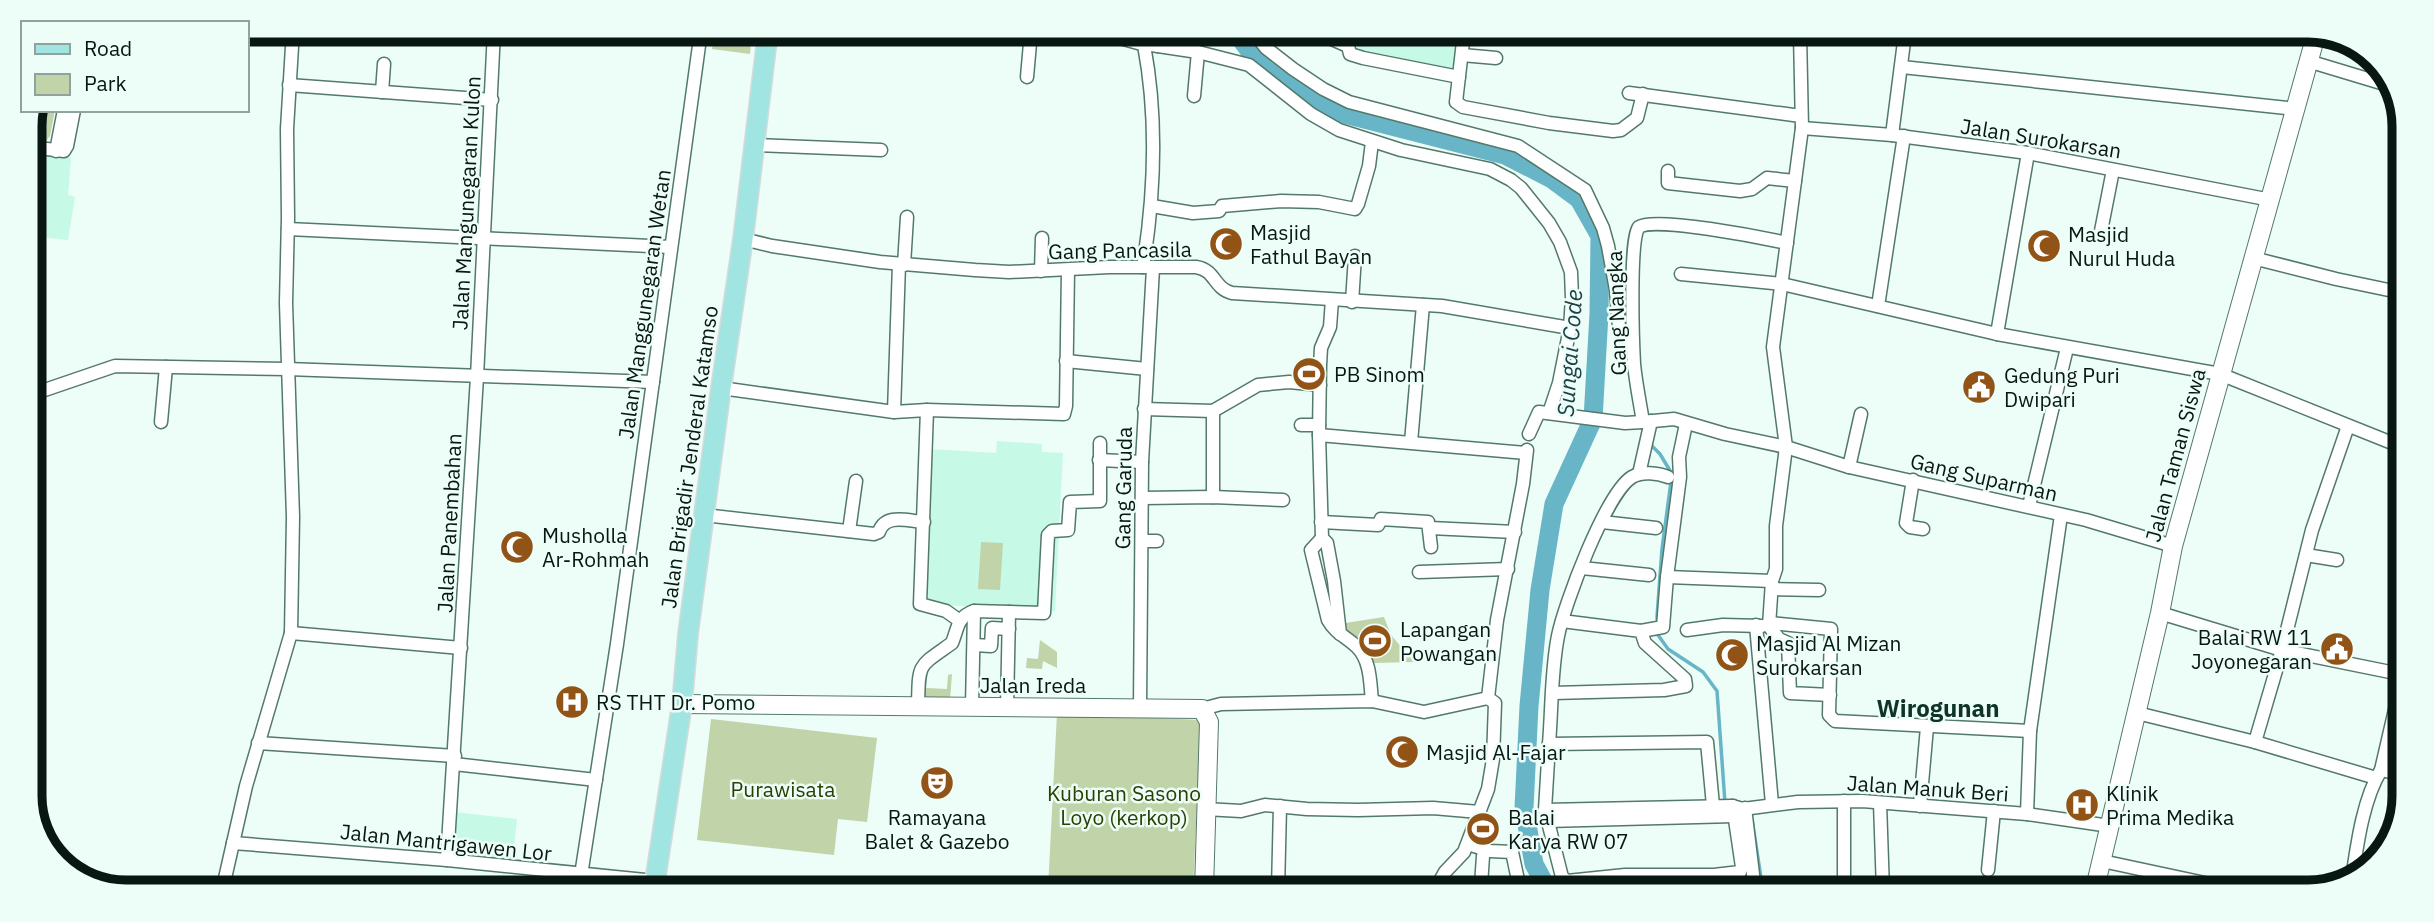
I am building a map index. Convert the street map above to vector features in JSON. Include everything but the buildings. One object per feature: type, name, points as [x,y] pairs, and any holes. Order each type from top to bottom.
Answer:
[{"type":"main road","name":"Jalan Brigadir Jenderal Katamso","points":[[655,880],[682,704],[688,634],[720,388],[743,239],[767,42]]},
{"type":"main road","name":"Jalan Taman Siswa","points":[[2097,880],[2160,613],[2173,546],[2314,43]]},
{"type":"main road","name":"Jalan Ireda","points":[[682,704],[1202,709]]},
{"type":"main road","points":[[1202,709],[1209,722],[1204,880]]},
{"type":"street","points":[[225,880],[258,743],[291,633],[293,517],[286,303],[289,85],[292,42]]},
{"type":"street","name":"Jalan Mangunegaran Kulon","points":[[477,377],[494,42]]},
{"type":"street","name":"Jalan Manggunegaran Wetan","points":[[580,880],[699,42]]},
{"type":"street","points":[[1027,77],[1030,42]]},
{"type":"street","points":[[1133,42],[1198,52],[1248,65],[1311,114],[1339,130],[1372,142],[1490,169],[1521,188],[1549,223],[1565,253],[1572,283],[1570,328],[1552,413]]},
{"type":"street","points":[[1261,42],[1293,69],[1349,102],[1518,146],[1585,190],[1603,228],[1608,246],[1619,327],[1633,351]]},
{"type":"street","points":[[1339,42],[1348,46]]},
{"type":"street","points":[[1349,42],[1350,54],[1459,77]]},
{"type":"street","points":[[1463,42],[1456,102],[1463,107],[1613,131],[1621,130],[1637,118],[1643,94]]},
{"type":"street","points":[[1772,804],[1765,625],[1776,569],[1776,526],[1786,447],[1773,347],[1802,122],[1800,42]]},
{"type":"street","points":[[1878,306],[1898,135],[1904,42]]},
{"type":"street","name":"Gang Garuda","points":[[1140,708],[1142,462],[1147,369],[1148,267],[1155,167],[1149,66],[1144,45]]},
{"type":"street","points":[[1194,96],[1198,52]]},
{"type":"street","points":[[1462,55],[1496,58]]},
{"type":"street","points":[[2308,61],[2380,83]]},
{"type":"street","points":[[382,92],[384,64]]},
{"type":"street","points":[[1902,67],[2295,109]]},
{"type":"street","points":[[289,85],[492,100]]},
{"type":"street","name":"Jalan Surokarsan","points":[[1629,93],[1802,122],[2028,153],[2271,200]]},
{"type":"street","points":[[56,151],[64,112]]},
{"type":"street","points":[[42,148],[62,151],[66,148],[74,112]]},
{"type":"street","points":[[1152,206],[1193,213],[1219,211],[1222,206],[1281,201],[1319,202],[1355,209],[1372,142]]},
{"type":"street","points":[[755,145],[881,150]]},
{"type":"street","points":[[1997,334],[2028,153]]},
{"type":"street","points":[[2101,231],[2113,170]]},
{"type":"street","points":[[1668,171],[1668,183],[1730,191],[1752,189],[1762,179],[1767,178],[1795,181]]},
{"type":"street","points":[[894,412],[907,217]]},
{"type":"street","name":"Gang Nangka","points":[[1647,422],[1633,351],[1635,232],[1640,226],[1653,223],[1718,230],[1787,243]]},
{"type":"street","points":[[288,229],[671,247]]},
{"type":"street","points":[[1041,271],[1042,238]]},
{"type":"street","name":"Gang Pancasila","points":[[743,239],[791,249],[902,264],[1009,272],[1148,267],[1204,268],[1221,289],[1228,292],[1423,305],[1570,328]]},
{"type":"street","points":[[1352,302],[1355,256]]},
{"type":"street","points":[[2253,258],[2392,290]]},
{"type":"street","points":[[720,388],[894,412],[927,410],[1061,415],[1065,411],[1068,270]]},
{"type":"street","points":[[1682,274],[1782,284],[1997,334],[2220,374],[2392,443]]},
{"type":"street","points":[[1332,300],[1329,331],[1321,348],[1319,430],[1322,538],[1327,543],[1333,572],[1340,634],[1364,657],[1372,701]]},
{"type":"street","points":[[1411,442],[1423,305]]},
{"type":"street","points":[[2029,506],[2067,348]]},
{"type":"street","points":[[1066,361],[1147,369]]},
{"type":"street","points":[[42,392],[106,367],[288,369],[653,382]]},
{"type":"street","points":[[161,422],[166,367]]},
{"type":"street","name":"Jalan Panembahan","points":[[447,860],[477,377]]},
{"type":"street","points":[[1144,409],[1213,411],[1258,385],[1289,382],[1320,385]]},
{"type":"street","points":[[927,410],[920,604],[946,611],[960,621]]},
{"type":"street","points":[[1213,411],[1213,497]]},
{"type":"street","points":[[1528,434],[1537,414],[1552,413],[1625,423],[1674,419],[1686,424],[1679,457],[1680,477],[1667,577],[1664,626],[1651,629],[1562,621]]},
{"type":"street","points":[[1849,467],[1861,414]]},
{"type":"street","points":[[1639,474],[1647,422]]},
{"type":"street","name":"Gang Suparman","points":[[1686,424],[1786,447],[1849,467],[2029,506],[2173,546]]},
{"type":"street","points":[[1301,425],[1319,430],[1411,442],[1526,451],[1515,532],[1497,620],[1488,698]]},
{"type":"street","points":[[2255,742],[2306,555],[2348,426]]},
{"type":"street","points":[[918,707],[918,684],[922,665],[952,643],[960,621],[974,611],[1044,613],[1048,536],[1052,531],[1067,532],[1070,502],[1100,501],[1100,443]]},
{"type":"street","points":[[1099,460],[1142,462]]},
{"type":"street","points":[[1566,880],[1562,877],[1546,816],[1555,663],[1562,621],[1610,501],[1626,481],[1639,474],[1660,474],[1668,477]]},
{"type":"street","points":[[1913,480],[1906,523],[1910,527],[1923,530]]},
{"type":"street","points":[[849,531],[856,481]]},
{"type":"street","points":[[1143,498],[1283,500]]},
{"type":"street","points":[[704,515],[878,533],[887,520],[924,522]]},
{"type":"street","points":[[2027,814],[2030,732],[2061,515]]},
{"type":"street","points":[[1321,522],[1378,525],[1381,519],[1428,522],[1431,547]]},
{"type":"street","points":[[1602,522],[1656,528]]},
{"type":"street","points":[[1430,528],[1515,532]]},
{"type":"street","points":[[1142,541],[1157,541]]},
{"type":"street","points":[[2306,555],[2337,560]]},
{"type":"street","points":[[1582,568],[1649,575]]},
{"type":"street","points":[[1419,572],[1508,569]]},
{"type":"street","points":[[1667,577],[1819,590]]},
{"type":"street","points":[[972,707],[974,611]]},
{"type":"street","points":[[1007,707],[1009,612]]},
{"type":"street","points":[[2160,613],[2282,650],[2392,672]]},
{"type":"street","points":[[1687,630],[1723,625],[1831,629],[1829,715],[1835,721],[2030,732]]},
{"type":"street","points":[[1765,625],[1779,639],[1787,642],[1790,693],[1830,695]]},
{"type":"street","points":[[974,645],[991,646],[993,628],[1009,629]]},
{"type":"street","points":[[1553,693],[1685,688],[1685,679],[1645,643],[1651,629]]},
{"type":"street","points":[[291,633],[461,648]]},
{"type":"street","points":[[1668,690],[1669,667]]},
{"type":"street","points":[[1202,709],[1221,704],[1372,701],[1424,712],[1488,698],[1495,702],[1493,759],[1488,789],[1468,844],[1439,880]]},
{"type":"street","points":[[2137,713],[2379,774],[2392,774]]},
{"type":"street","points":[[2354,867],[2359,834],[2379,774],[2392,721]]},
{"type":"street","points":[[1920,806],[1927,727]]},
{"type":"street","points":[[1549,744],[1707,742],[1713,811]]},
{"type":"street","points":[[258,743],[454,760],[596,780]]},
{"type":"street","points":[[1844,801],[1844,880]]},
{"type":"street","name":"Jalan Manuk Beri","points":[[1546,816],[1739,810],[1772,804],[1844,801],[2027,814],[2110,826]]},
{"type":"street","points":[[1880,803],[1883,880]]},
{"type":"street","points":[[1205,809],[1241,811],[1265,805],[1358,810],[1433,808],[1479,812]]},
{"type":"street","points":[[1278,880],[1280,806]]},
{"type":"street","points":[[1577,880],[1625,875],[1714,875],[1740,872],[1739,810]]},
{"type":"street","points":[[1739,810],[1753,880]]},
{"type":"street","points":[[1989,870],[1993,811]]},
{"type":"street","name":"Jalan Mantrigawen Lor","points":[[233,843],[447,860],[568,880]]},
{"type":"street","points":[[1468,844],[1490,851],[1512,852],[1518,880]]},
{"type":"street","points":[[1483,856],[1483,880]]},
{"type":"street","points":[[2102,861],[2191,880]]},
{"type":"shaded area","points":[[1353,42],[1462,42],[1458,75],[1351,52]]},
{"type":"shaded area","points":[[42,154],[71,158],[68,195],[75,197],[68,240],[42,237]]},
{"type":"shaded area","points":[[997,441],[1042,444],[1042,452],[1063,453],[1055,611],[921,604],[929,449],[996,453]]},
{"type":"shaded area","points":[[454,812],[517,819],[512,864],[449,857]]},
{"type":"green space","points":[[713,42],[751,42],[750,54],[712,49]]},
{"type":"green space","points":[[44,112],[55,112],[50,136],[46,141],[42,141]]},
{"type":"green space","points":[[981,542],[1003,543],[1000,590],[978,589]]},
{"type":"green space","name":"Lapangan Powangan","points":[[1384,617],[1391,635],[1414,662],[1374,663],[1339,624]]},
{"type":"green space","points":[[1040,640],[1057,652],[1057,668],[1043,661],[1042,669],[1026,668],[1027,658],[1038,659]]},
{"type":"green space","points":[[952,674],[950,699],[905,699],[927,688],[947,689],[948,675]]},
{"type":"green space","name":"Kuburan Sasono Loyo (kerkop)","points":[[1057,713],[1201,720],[1193,880],[1048,880]]},
{"type":"green space","name":"Purawisata","points":[[711,719],[877,738],[867,822],[838,819],[834,855],[697,840]]},
{"type":"waterway","name":"Sungai Code","points":[[1243,42],[1251,53],[1275,73],[1305,94],[1341,113],[1505,155],[1552,179],[1579,199],[1600,236],[1593,419],[1554,504],[1540,590],[1529,706],[1524,808],[1534,864],[1543,880]]},
{"type":"waterway","points":[[1649,443],[1660,454],[1672,474],[1662,549],[1658,635],[1668,649],[1703,672],[1717,691],[1727,803]]},
{"type":"waterway","points":[[1752,819],[1761,880]]},
{"type":"place","name":"Masjid Fathul Bayan","points":[[1226,244]]},
{"type":"place","name":"Masjid Nurul Huda","points":[[2044,246]]},
{"type":"place","name":"PB Sinom","points":[[1309,374]]},
{"type":"place","name":"Gedung Puri Dwipari","points":[[1979,387]]},
{"type":"place","name":"Musholla Ar-Rohmah","points":[[517,547]]},
{"type":"place","name":"Lapangan Powangan","points":[[1375,641]]},
{"type":"place","name":"Balai RW 11 Joyonegaran","points":[[2337,649]]},
{"type":"place","name":"Masjid Al Mizan Surokarsan","points":[[1732,655]]},
{"type":"place","name":"RS THT Dr. Pomo","points":[[572,702]]},
{"type":"place","name":"Masjid Al-Fajar","points":[[1402,752]]},
{"type":"place","name":"Ramayana Balet & Gazebo","points":[[937,783]]},
{"type":"place","name":"Klinik Prima Medika","points":[[2082,805]]},
{"type":"place","name":"Balai Karya RW 07","points":[[1483,829]]},
{"type":"district","name":"Wirogunan","points":[[1938,708]]}]
